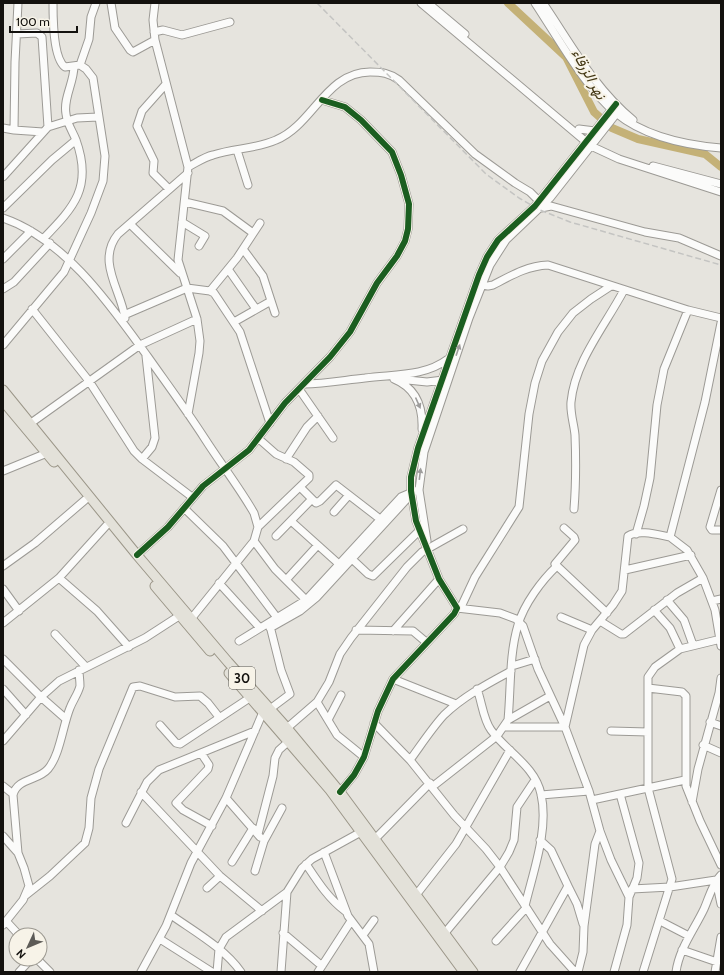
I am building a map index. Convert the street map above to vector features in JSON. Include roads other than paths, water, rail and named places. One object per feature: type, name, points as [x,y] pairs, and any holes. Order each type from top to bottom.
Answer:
[{"type":"main road","name":"30","points":[[3,390],[31,423],[68,475],[267,710],[289,741],[330,790],[423,911],[464,972]]},
{"type":"main road","name":"30","points":[[3,402],[47,453],[58,462]]},
{"type":"main road","name":"30","points":[[68,475],[85,500],[179,616],[251,697],[287,728],[340,792],[416,895],[423,911],[444,934],[473,972]]},
{"type":"street","points":[[14,130],[14,62],[18,3]]},
{"type":"street","points":[[3,345],[63,274],[91,214],[103,181],[105,156],[93,78],[86,69],[77,66],[65,67],[59,61],[54,35],[53,3]]},
{"type":"street","points":[[44,238],[71,210],[78,194],[82,170],[76,140],[68,122],[65,108],[77,66],[89,39],[91,17],[96,3]]},
{"type":"street","points":[[111,3],[114,27],[130,50],[133,52],[155,40]]},
{"type":"street","points":[[155,3],[155,40],[188,170],[178,260],[181,274],[197,318],[200,341],[188,414]]},
{"type":"street","points":[[423,3],[590,142],[620,155],[721,189]]},
{"type":"street","points":[[535,3],[589,84],[616,109],[648,130],[694,145],[721,148]]},
{"type":"street","points":[[542,3],[588,72],[616,109]]},
{"type":"street","points":[[154,32],[163,30],[182,35],[230,22]]},
{"type":"street","points":[[3,177],[45,130],[42,37],[36,33],[17,34]]},
{"type":"street","points":[[126,324],[112,279],[108,253],[114,238],[188,170],[213,155],[275,141],[285,136],[301,124],[334,86],[351,75],[385,72],[392,75],[476,154],[512,181],[530,192],[538,205]]},
{"type":"street","points":[[166,84],[142,111],[137,126],[154,161],[153,173],[169,189]]},
{"type":"street","points":[[137,555],[158,538],[192,497],[249,450],[259,439],[285,402],[330,357],[350,332],[376,283],[402,247],[408,228],[408,204],[401,174],[392,152],[348,110],[322,100]]},
{"type":"street","points":[[538,205],[550,198],[597,132],[616,109]]},
{"type":"street","points":[[3,128],[14,130],[45,130],[83,117],[98,117]]},
{"type":"street","points":[[577,130],[597,132]]},
{"type":"street","points":[[577,130],[577,152]]},
{"type":"street","points":[[3,208],[56,156],[76,140]]},
{"type":"street","points":[[422,529],[419,490],[424,452],[445,380],[448,359],[479,284],[500,248],[538,205],[577,152],[590,142]]},
{"type":"street","points":[[237,150],[248,185]]},
{"type":"street","points":[[530,192],[547,191]]},
{"type":"street","points":[[550,198],[554,207]]},
{"type":"street","points":[[185,202],[223,211],[253,233]]},
{"type":"street","points":[[538,205],[554,207],[645,232],[679,238],[721,256]]},
{"type":"street","points":[[3,218],[31,231],[50,243],[69,260],[126,324],[247,502],[258,527]]},
{"type":"street","points":[[182,222],[204,235],[205,238],[200,246]]},
{"type":"street","points":[[210,291],[243,249],[260,223]]},
{"type":"street","points":[[130,224],[181,274]]},
{"type":"street","points":[[3,259],[31,231]]},
{"type":"street","points":[[3,290],[14,282],[50,243]]},
{"type":"street","points":[[243,249],[262,274],[275,313]]},
{"type":"street","points":[[479,284],[493,285],[530,266],[548,265],[688,310],[721,318]]},
{"type":"street","points":[[228,269],[256,309]]},
{"type":"street","points":[[479,284],[445,380],[422,438],[412,471],[411,492],[428,551],[439,579],[459,607],[500,614],[519,621],[527,634],[535,659],[565,728],[589,791],[600,831],[614,866],[629,897]]},
{"type":"street","points":[[340,792],[359,768],[364,758],[383,697],[393,679],[426,642],[454,614],[475,577],[519,507],[529,414],[535,383],[542,361],[558,332],[573,314],[591,299],[611,286]]},
{"type":"street","points":[[124,315],[187,288],[210,291],[219,298],[234,322],[243,341],[270,423]]},
{"type":"street","points":[[574,508],[576,460],[571,409],[572,394],[577,373],[589,349],[603,328],[624,290]]},
{"type":"street","points":[[234,322],[270,301]]},
{"type":"street","points":[[32,309],[89,381],[128,443],[142,459],[192,497]]},
{"type":"street","points":[[636,534],[650,478],[657,405],[664,369],[688,310]]},
{"type":"street","points":[[31,423],[140,345],[197,318]]},
{"type":"street","points":[[670,537],[705,402],[721,323]]},
{"type":"street","points":[[142,459],[152,447],[155,438],[146,354]]},
{"type":"street","points":[[302,386],[364,378],[386,377],[430,370],[448,359]]},
{"type":"street","points":[[386,377],[427,382],[445,380]]},
{"type":"street","points":[[394,379],[406,385],[414,394],[419,403],[422,416],[422,438]]},
{"type":"street","points":[[302,386],[318,416],[333,438]]},
{"type":"street","points":[[286,459],[307,427],[318,416]]},
{"type":"street","points":[[191,619],[254,541],[258,527],[309,479],[308,475],[294,462],[276,454],[259,439]]},
{"type":"street","points":[[3,471],[47,453]]},
{"type":"street","points":[[300,487],[316,503],[336,485],[380,519]]},
{"type":"street","points":[[270,626],[278,619],[308,602],[401,497],[419,490]]},
{"type":"street","points":[[721,490],[710,527],[712,530],[721,530]]},
{"type":"street","points":[[239,641],[260,628],[270,626],[308,602],[352,559],[406,500],[411,492]]},
{"type":"street","points":[[334,512],[348,495]]},
{"type":"street","points":[[276,536],[312,499]]},
{"type":"street","points":[[3,566],[35,543],[85,500]]},
{"type":"street","points":[[184,508],[215,537],[236,562],[278,619]]},
{"type":"street","points":[[291,521],[317,546],[340,565]]},
{"type":"street","points":[[3,623],[59,578],[106,526]]},
{"type":"street","points":[[564,528],[575,540],[555,563],[607,613]]},
{"type":"street","points":[[352,559],[368,574],[373,576],[422,529]]},
{"type":"street","points":[[287,728],[317,702],[329,682],[340,654],[356,630],[407,567],[428,551],[463,529]]},
{"type":"street","points":[[565,728],[584,645],[592,630],[607,613],[622,591],[628,536],[636,534],[657,534],[670,537],[680,543],[691,555],[703,578],[712,601],[721,641],[692,645],[680,649],[651,670],[648,677],[648,788],[671,873],[670,886],[643,972]]},
{"type":"street","points":[[254,541],[270,563],[308,602]]},
{"type":"street","points":[[286,580],[317,546]]},
{"type":"street","points":[[625,570],[691,555]]},
{"type":"street","points":[[506,723],[519,621],[542,582],[557,566]]},
{"type":"street","points":[[59,578],[97,611],[129,647]]},
{"type":"street","points":[[600,621],[621,634],[624,634],[668,600],[703,578]]},
{"type":"street","points":[[393,632],[439,579]]},
{"type":"street","points":[[219,583],[260,628]]},
{"type":"street","points":[[3,589],[19,611]]},
{"type":"street","points":[[712,601],[721,599]]},
{"type":"street","points":[[668,600],[684,620],[692,645]]},
{"type":"street","points":[[654,610],[670,628],[680,649]]},
{"type":"street","points":[[3,741],[41,697],[59,681],[129,647],[154,633],[179,616]]},
{"type":"street","points":[[561,617],[592,630]]},
{"type":"street","points":[[141,972],[160,939],[197,849],[212,826],[226,798],[254,731],[267,710],[290,694],[281,670],[270,626]]},
{"type":"street","points":[[356,630],[393,632],[413,631],[426,642]]},
{"type":"street","points":[[26,895],[28,890],[28,882],[18,853],[13,794],[18,785],[42,774],[49,768],[79,687],[82,669],[56,634]]},
{"type":"street","points":[[3,659],[41,697],[66,719]]},
{"type":"street","points":[[410,760],[440,721],[456,704],[477,689],[512,669],[535,659]]},
{"type":"street","points":[[692,804],[704,745],[720,693],[721,678]]},
{"type":"street","points":[[393,679],[456,704]]},
{"type":"street","points":[[5,923],[26,895],[50,876],[85,843],[89,828],[92,798],[100,769],[133,687],[136,685],[175,697],[200,696],[208,703],[219,717]]},
{"type":"street","points":[[3,688],[26,715]]},
{"type":"street","points":[[648,688],[682,692],[686,696],[687,745],[685,780],[692,804],[721,865]]},
{"type":"street","points":[[477,689],[490,728],[535,780],[541,795],[542,819],[540,840],[526,907],[496,941]]},
{"type":"street","points":[[328,720],[341,695]]},
{"type":"street","points":[[376,839],[431,785],[497,736],[506,723],[550,696]]},
{"type":"street","points":[[160,725],[176,743],[180,744],[251,697]]},
{"type":"street","points":[[317,702],[341,740],[364,758]]},
{"type":"street","points":[[710,722],[721,726]]},
{"type":"street","points":[[374,723],[410,760],[465,828],[500,867],[542,933],[560,956],[576,972],[584,944],[584,926],[595,844],[600,831]]},
{"type":"street","points":[[506,723],[565,728]]},
{"type":"street","points":[[126,823],[147,782],[159,770],[254,731]]},
{"type":"street","points":[[611,731],[648,732]]},
{"type":"street","points":[[258,834],[273,776],[274,758],[279,750],[289,741]]},
{"type":"street","points":[[704,745],[721,753]]},
{"type":"street","points":[[416,895],[450,852],[510,750]]},
{"type":"street","points":[[201,753],[209,765],[208,769],[176,803],[184,810],[212,826]]},
{"type":"street","points":[[444,934],[500,867],[509,852],[514,840],[517,807],[535,780]]},
{"type":"street","points":[[592,800],[685,780]]},
{"type":"street","points":[[3,786],[13,794]]},
{"type":"street","points":[[541,795],[589,791]]},
{"type":"street","points":[[141,792],[176,830],[197,849],[220,876],[262,911]]},
{"type":"street","points":[[614,972],[626,925],[629,897],[638,872],[639,859],[620,794]]},
{"type":"street","points":[[226,798],[264,841]]},
{"type":"street","points":[[255,871],[264,841],[282,808]]},
{"type":"street","points":[[232,862],[253,828]]},
{"type":"street","points":[[217,972],[219,949],[221,943],[230,932],[287,892],[306,864],[324,852],[361,832]]},
{"type":"street","points":[[4,839],[18,853]]},
{"type":"street","points":[[540,840],[551,850],[577,904],[584,926]]},
{"type":"street","points":[[324,852],[345,911],[369,944],[374,972]]},
{"type":"street","points":[[306,864],[324,890],[336,904],[345,911]]},
{"type":"street","points":[[207,888],[220,876]]},
{"type":"street","points":[[632,889],[670,886],[719,878]]},
{"type":"street","points":[[719,878],[721,904]]},
{"type":"street","points":[[676,972],[677,961],[682,950],[704,910],[719,878]]},
{"type":"street","points":[[520,972],[568,886]]},
{"type":"street","points":[[517,893],[529,889]]},
{"type":"street","points":[[281,972],[287,892]]},
{"type":"street","points":[[171,915],[219,949],[233,961],[241,972]]},
{"type":"street","points":[[283,933],[320,969],[351,920]]},
{"type":"street","points":[[363,935],[374,920]]},
{"type":"street","points":[[660,921],[689,936]]},
{"type":"street","points":[[714,972],[721,937]]},
{"type":"street","points":[[160,939],[212,972]]},
{"type":"street","points":[[682,950],[717,962]]},
{"type":"waterway","name":"نهر الزرقاء","points":[[508,3],[566,57],[594,112],[612,128],[638,139],[705,154],[721,167]]},
{"type":"railway","points":[[317,3],[486,174],[519,198],[540,210],[570,222],[721,265]]}]
